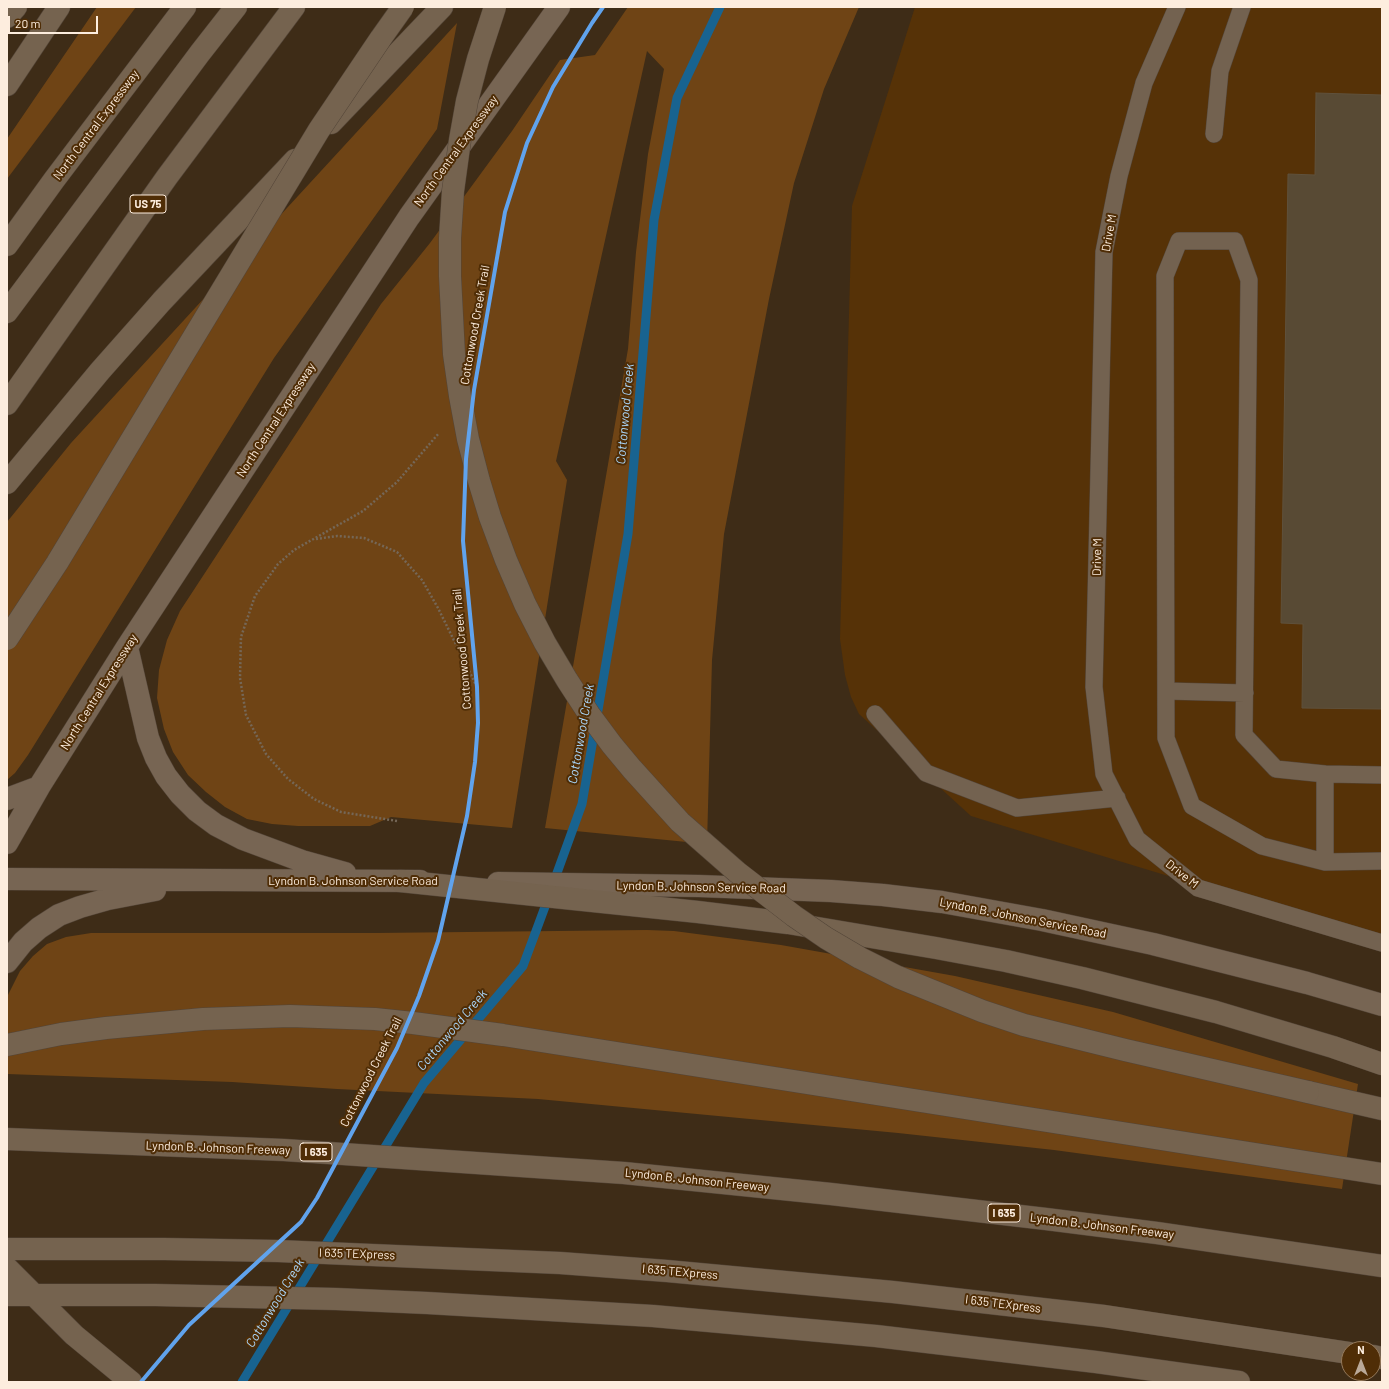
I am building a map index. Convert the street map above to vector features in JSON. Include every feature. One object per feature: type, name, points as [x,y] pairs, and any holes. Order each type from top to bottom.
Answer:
[{"type":"highway","points":[[7,17],[16,7]]},
{"type":"highway","points":[[7,62],[41,7]]},
{"type":"highway","points":[[7,85],[59,7]]},
{"type":"highway","name":"North Central Expressway","points":[[7,245],[58,174],[185,7]]},
{"type":"highway","points":[[7,312],[236,7]]},
{"type":"highway","name":"US 75","points":[[7,404],[167,177],[294,7]]},
{"type":"highway","points":[[7,639],[57,563],[320,130],[403,7]]},
{"type":"highway","points":[[7,483],[100,371],[162,301],[442,7]]},
{"type":"highway","points":[[495,7],[478,59],[467,102],[453,191],[450,238],[450,276],[454,354],[460,396],[479,482],[490,517],[512,575],[531,617],[563,674],[589,714],[612,745],[680,822],[737,872],[794,916],[826,938],[860,958],[898,977],[960,1003],[1024,1025],[1382,1109]]},
{"type":"highway","points":[[400,881],[698,912],[788,923],[998,960],[1216,1012],[1333,1047],[1382,1064]]},
{"type":"highway","points":[[7,1045],[61,1034],[106,1028],[203,1019],[290,1016],[375,1019],[519,1037],[1382,1174]]},
{"type":"highway","name":"Lyndon B. Johnson Freeway","points":[[7,1140],[284,1150],[624,1173],[838,1194],[1046,1218],[1157,1232],[1382,1266]]},
{"type":"highway","name":"I 635 TEXpress","points":[[7,1249],[270,1251],[560,1263],[778,1280],[1104,1316],[1341,1352]]},
{"type":"highway","points":[[7,1268],[74,1335],[131,1382]]},
{"type":"highway","points":[[7,1296],[248,1296],[526,1308],[661,1317],[876,1336],[1096,1362],[1239,1382]]},
{"type":"main road","name":"North Central Expressway","points":[[7,842],[39,787],[127,647],[409,217],[560,7]]},
{"type":"main road","points":[[127,647],[148,738],[156,758],[166,776],[196,811],[216,824],[243,838],[302,862],[330,870],[400,881]]},
{"type":"main road","points":[[7,799],[39,787]]},
{"type":"main road","name":"Lyndon B. Johnson Service Road","points":[[7,879],[400,881],[699,886],[882,895],[942,902],[1098,931],[1175,949],[1382,1004]]},
{"type":"main road","points":[[7,962],[23,942],[39,928],[59,915],[108,899],[140,892],[215,880]]},
{"type":"lane","name":"Drive M","points":[[1177,7],[1144,83],[1119,176],[1104,252],[1094,687],[1104,774],[1137,838],[1198,888],[1382,944]]},
{"type":"lane","points":[[1214,134],[1220,70],[1242,7]]},
{"type":"lane","points":[[1382,775],[1325,774],[1276,769],[1244,735],[1249,280],[1235,241],[1179,241],[1165,276],[1166,738],[1192,806],[1262,846],[1325,862],[1382,861]]},
{"type":"lane","points":[[1166,691],[1245,693]]},
{"type":"lane","points":[[875,714],[926,773],[1017,808],[1117,798]]},
{"type":"lane","points":[[1325,774],[1325,862]]},
{"type":"path","points":[[397,821],[341,812],[314,799],[288,779],[266,754],[246,715],[240,678],[241,637],[255,596],[278,564],[294,550],[363,512],[397,482],[442,430]]},
{"type":"path","points":[[313,540],[337,536],[364,538],[397,552],[422,580],[438,608],[477,687]]},
{"type":"shaded area","points":[[97,7],[136,7],[7,179],[7,139]]},
{"type":"shaded area","points":[[628,7],[859,7],[824,89],[794,183],[769,299],[724,534],[712,660],[707,844],[545,828],[628,349],[636,252],[648,154],[664,69],[647,51],[556,461],[567,480],[512,828],[391,817],[370,826],[298,826],[272,824],[247,819],[225,807],[188,775],[173,752],[164,729],[157,698],[159,670],[167,640],[180,611],[381,304],[430,243],[512,131],[560,60],[595,55]]},
{"type":"shaded area","points":[[915,7],[1382,7],[1382,941],[971,816],[859,714],[851,697],[845,675],[840,639],[852,206]]},
{"type":"shaded area","points":[[457,23],[437,129],[274,358],[28,755],[15,773],[7,780],[7,522],[71,443]]},
{"type":"shaded area","points":[[674,931],[781,945],[955,976],[1113,1012],[1358,1084],[1342,1189],[1054,1150],[898,1133],[538,1099],[232,1082],[7,1074],[7,997],[20,971],[33,956],[47,944],[66,937],[91,933],[376,933]]},
{"type":"building","points":[[1316,93],[1382,95],[1382,709],[1302,708],[1303,624],[1281,623],[1288,174],[1315,175]]},
{"type":"waterway","name":"Cottonwood Creek","points":[[553,884],[582,804],[628,534],[654,220],[677,98],[720,7]]},
{"type":"waterway","name":"Cottonwood Creek","points":[[242,1382],[424,1083],[523,966],[549,896]]},
{"type":"cycle path","name":"Cottonwood Creek Trail","points":[[141,1382],[189,1325],[301,1222],[317,1198],[397,1048],[419,996],[438,941],[467,816],[475,762],[478,723],[477,687],[463,541],[466,459],[474,390],[505,212],[527,143],[553,87],[603,7]]}]
